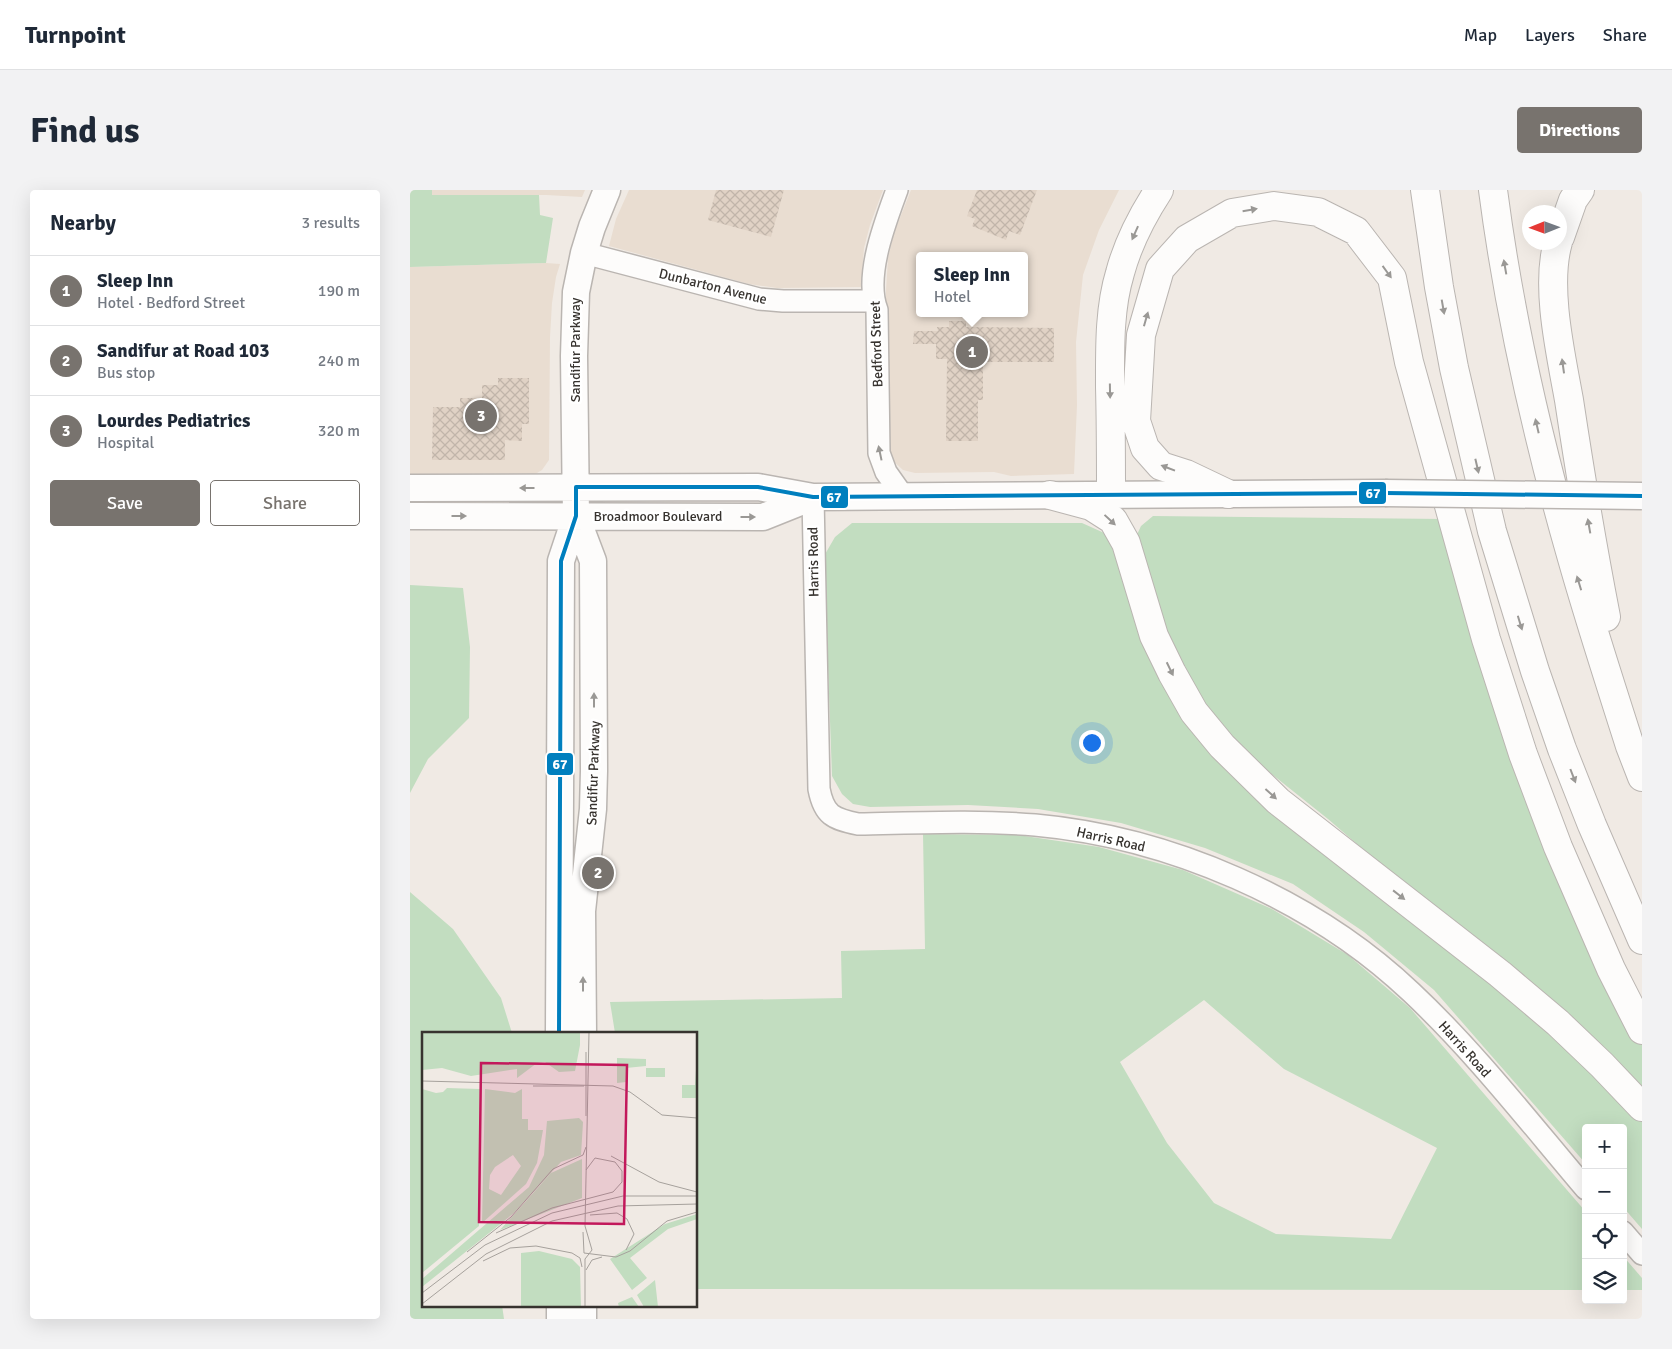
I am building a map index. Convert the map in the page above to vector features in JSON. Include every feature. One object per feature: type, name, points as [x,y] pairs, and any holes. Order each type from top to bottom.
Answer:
[{"type":"highway","points":[[1111,495],[1110,352],[1112,314],[1119,274],[1131,242],[1142,216],[1159,190]]},
{"type":"highway","points":[[1425,190],[1439,287],[1454,368],[1492,531],[1532,662],[1562,749],[1592,826],[1642,940]]},
{"type":"highway","points":[[1493,190],[1513,315],[1538,432],[1571,555],[1630,746],[1642,776]]},
{"type":"highway","points":[[1567,217],[1573,200],[1580,190]]},
{"type":"highway","points":[[1228,494],[1186,474],[1161,466],[1145,448],[1136,421],[1141,335],[1160,269],[1187,239],[1232,213],[1274,206],[1318,212],[1356,231],[1392,278],[1409,362],[1486,639],[1523,754],[1558,847],[1611,969],[1642,1030]]},
{"type":"highway","points":[[1556,250],[1553,284],[1563,362],[1593,550],[1630,746]]},
{"type":"highway","points":[[1050,495],[1091,506],[1113,520],[1126,543],[1154,636],[1194,712],[1222,746],[1278,800],[1500,974],[1558,1023],[1642,1106]]},
{"type":"main road","name":"Sandifur Parkway","points":[[559,1032],[561,562],[576,516],[574,356],[576,292],[584,253],[607,190]]},
{"type":"main road","name":"Broadmoor Boulevard","points":[[410,488],[758,487],[813,497],[1385,493],[1642,496]]},
{"type":"main road","name":"Broadmoor Boulevard","points":[[410,516],[763,516],[813,497]]},
{"type":"main road","name":"Sandifur Parkway","points":[[576,516],[593,560],[594,771],[593,809],[582,911],[583,1032]]},
{"type":"main road","points":[[560,1306],[560,1319]]},
{"type":"main road","points":[[583,1306],[583,1319]]},
{"type":"street","name":"Bedford Street","points":[[897,190],[881,236],[875,269],[874,301],[877,310],[879,453],[886,472],[902,496]]},
{"type":"street","name":"Dunbarton Avenue","points":[[584,253],[759,299],[782,301],[874,301]]},
{"type":"street","name":"Harris Road","points":[[813,497],[818,789],[823,806],[830,815],[858,824],[998,822],[1111,836],[1194,862],[1243,881],[1274,896],[1348,942],[1375,961],[1410,990],[1460,1042],[1582,1184]]},
{"type":"street","points":[[1627,1237],[1642,1254]]},
{"type":"shaded area","points":[[432,190],[585,190],[582,197],[546,195],[432,195]]},
{"type":"shaded area","points":[[629,190],[883,190],[864,248],[861,287],[777,288],[749,284],[609,246],[616,219]]},
{"type":"shaded area","points":[[911,190],[1119,190],[1099,230],[1083,275],[1076,342],[1077,405],[1074,474],[1011,476],[994,472],[915,473],[903,470],[891,459],[886,445],[886,291],[888,258],[894,233]]},
{"type":"shaded area","points":[[560,264],[552,303],[550,337],[549,460],[542,470],[532,476],[410,478],[410,267]]},
{"type":"green space","points":[[410,190],[432,190],[432,195],[539,195],[540,215],[553,218],[546,263],[410,267]]},
{"type":"green space","points":[[1153,516],[1445,519],[1642,1038],[1642,1090],[1328,819],[1254,760],[1221,725],[1190,684],[1166,643],[1135,539],[1141,526]]},
{"type":"green space","points":[[852,523],[1082,523],[1111,536],[1166,686],[1568,1044],[1642,1121],[1642,1229],[1627,1212],[1627,1124],[1582,1124],[1582,1159],[1434,990],[1364,932],[1293,884],[1205,848],[1121,823],[1038,809],[968,805],[870,807],[853,804],[842,794],[832,776],[824,556],[835,537]]},
{"type":"green space","points":[[410,585],[463,588],[470,647],[469,718],[428,759],[410,793]]},
{"type":"green space","points":[[923,834],[1018,835],[1099,847],[1183,870],[1272,909],[1348,955],[1410,1008],[1582,1207],[1582,1290],[698,1289],[698,1032],[615,1032],[610,1002],[842,998],[841,951],[925,949]],"holes":[[[1204,1000],[1284,1069],[1437,1148],[1391,1239],[1276,1234],[1214,1203],[1167,1143],[1120,1062]]]},
{"type":"green space","points":[[410,892],[453,929],[501,998],[512,1032],[422,1032],[422,1306],[502,1306],[504,1319],[410,1319]]},
{"type":"green space","points":[[1627,1261],[1642,1278],[1642,1290],[1627,1290]]},
{"type":"building","points":[[716,190],[784,190],[771,237],[708,220]]},
{"type":"building","points":[[977,190],[1037,190],[1020,235],[1009,231],[1006,240],[972,226],[975,219],[967,216]]},
{"type":"building","points":[[949,321],[966,321],[966,327],[1054,328],[1054,362],[983,362],[983,400],[978,400],[978,441],[946,441],[947,359],[936,359],[936,344],[913,344],[914,331],[938,331],[937,327],[949,327]]},
{"type":"building","points":[[498,378],[529,378],[529,424],[522,424],[522,441],[505,440],[505,460],[432,460],[433,407],[460,407],[460,398],[482,398],[482,385],[498,385]]},
{"type":"transit line","name":"67","points":[[559,1032],[561,561],[576,516],[576,487],[758,487],[813,497],[1385,493],[1642,496]]},
{"type":"place","name":"Sleep Inn","points":[[972,352]]},
{"type":"place","name":"Lourdes Pediatrics","points":[[481,416]]},
{"type":"place","name":"Sandifur at Road 103","points":[[598,873]]}]
